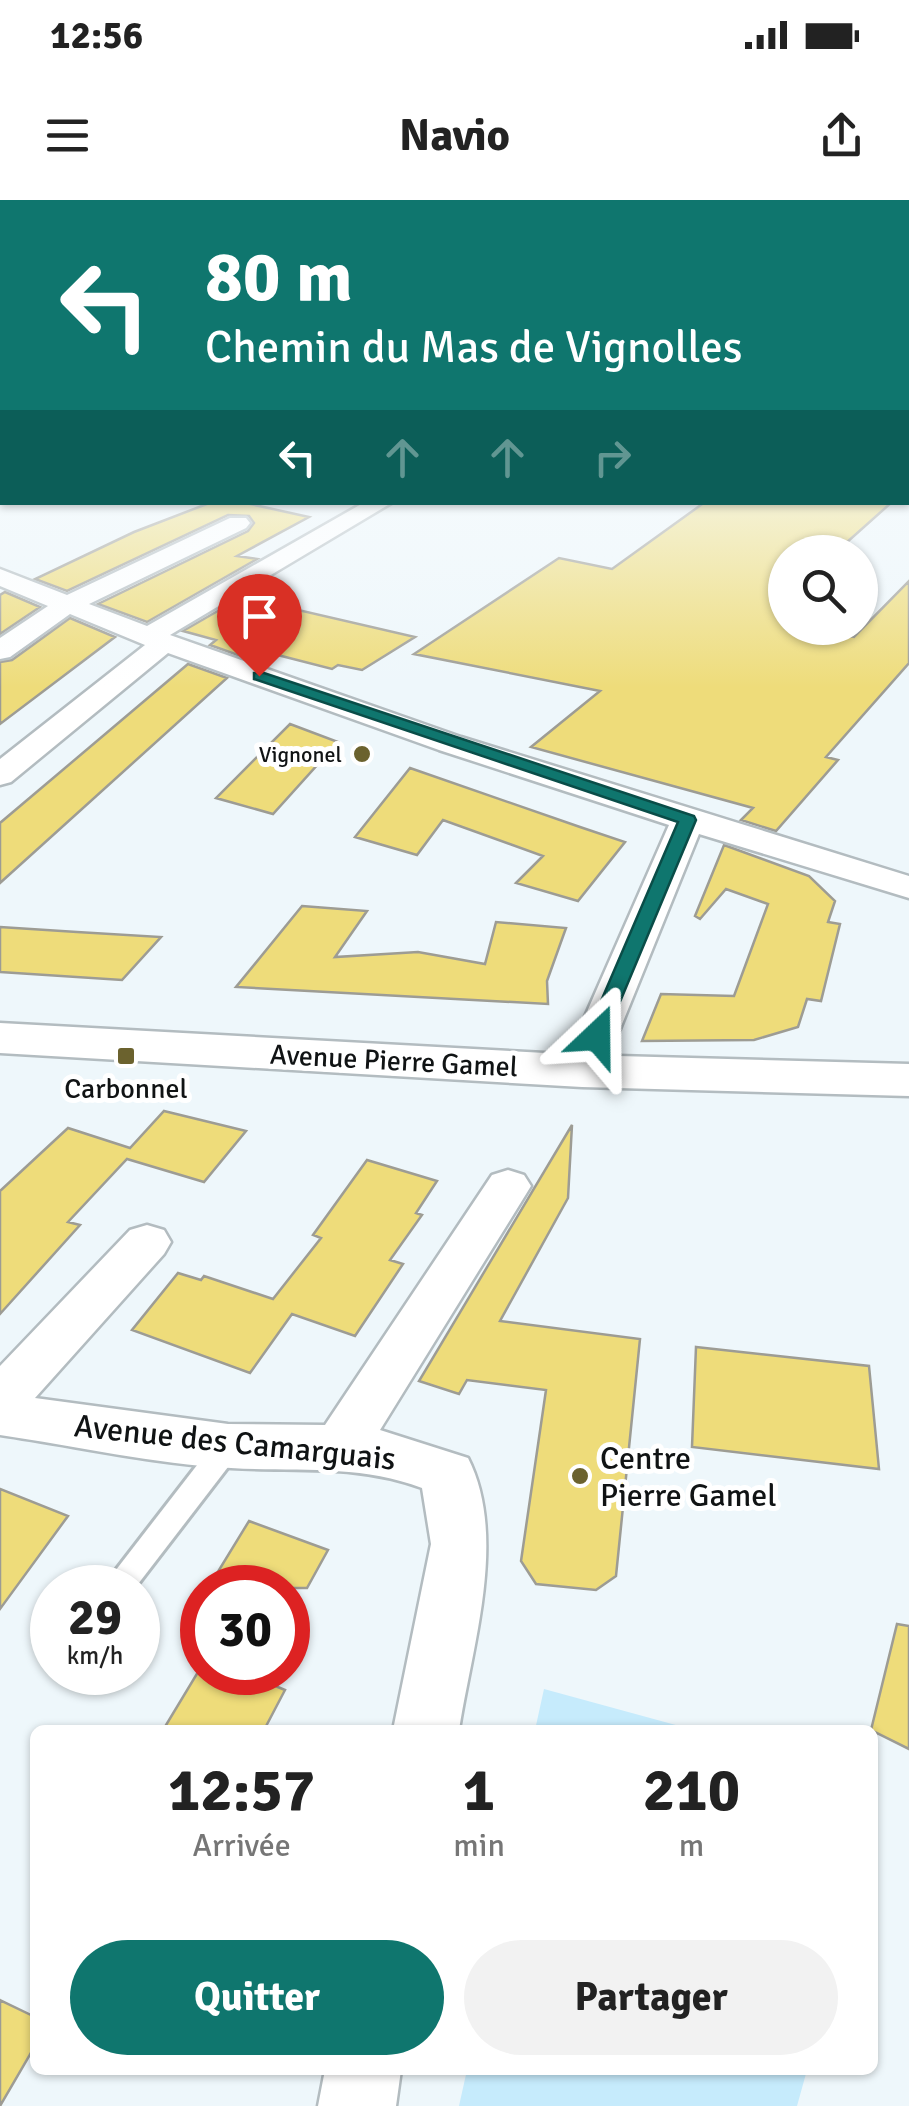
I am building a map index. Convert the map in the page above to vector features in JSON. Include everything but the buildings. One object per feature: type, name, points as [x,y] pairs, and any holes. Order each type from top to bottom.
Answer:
[{"type":"street","points":[[0,776],[155,640],[369,510]]},
{"type":"street","points":[[0,650],[66,605],[238,524]]},
{"type":"street","points":[[0,577],[155,640],[688,820],[909,887]]},
{"type":"street","points":[[582,1071],[688,820]]},
{"type":"street","name":"Avenue Pierre Gamel","points":[[0,1038],[582,1071],[909,1080]]},
{"type":"street","points":[[340,1447],[508,1186]]},
{"type":"street","points":[[0,1401],[147,1242]]},
{"type":"street","name":"Avenue des Camarguais","points":[[0,1414],[228,1446],[340,1447],[396,1455],[448,1474],[460,1544],[427,1725]]},
{"type":"street","points":[[356,2106],[362,2075]]},
{"type":"lane","points":[[135,1565],[228,1446]]},
{"type":"shaded area","points":[[544,1689],[676,1725],[536,1725]]},
{"type":"shaded area","points":[[466,2075],[806,2075],[797,2106],[459,2106]]},
{"type":"place","name":"Vignonel","points":[[362,754]]},
{"type":"place","name":"Carbonnel","points":[[126,1056]]},
{"type":"place","name":"Centre Pierre Gamel","points":[[580,1476]]},
{"type":"route","points":[[259,676],[688,820],[597,1036]]}]
